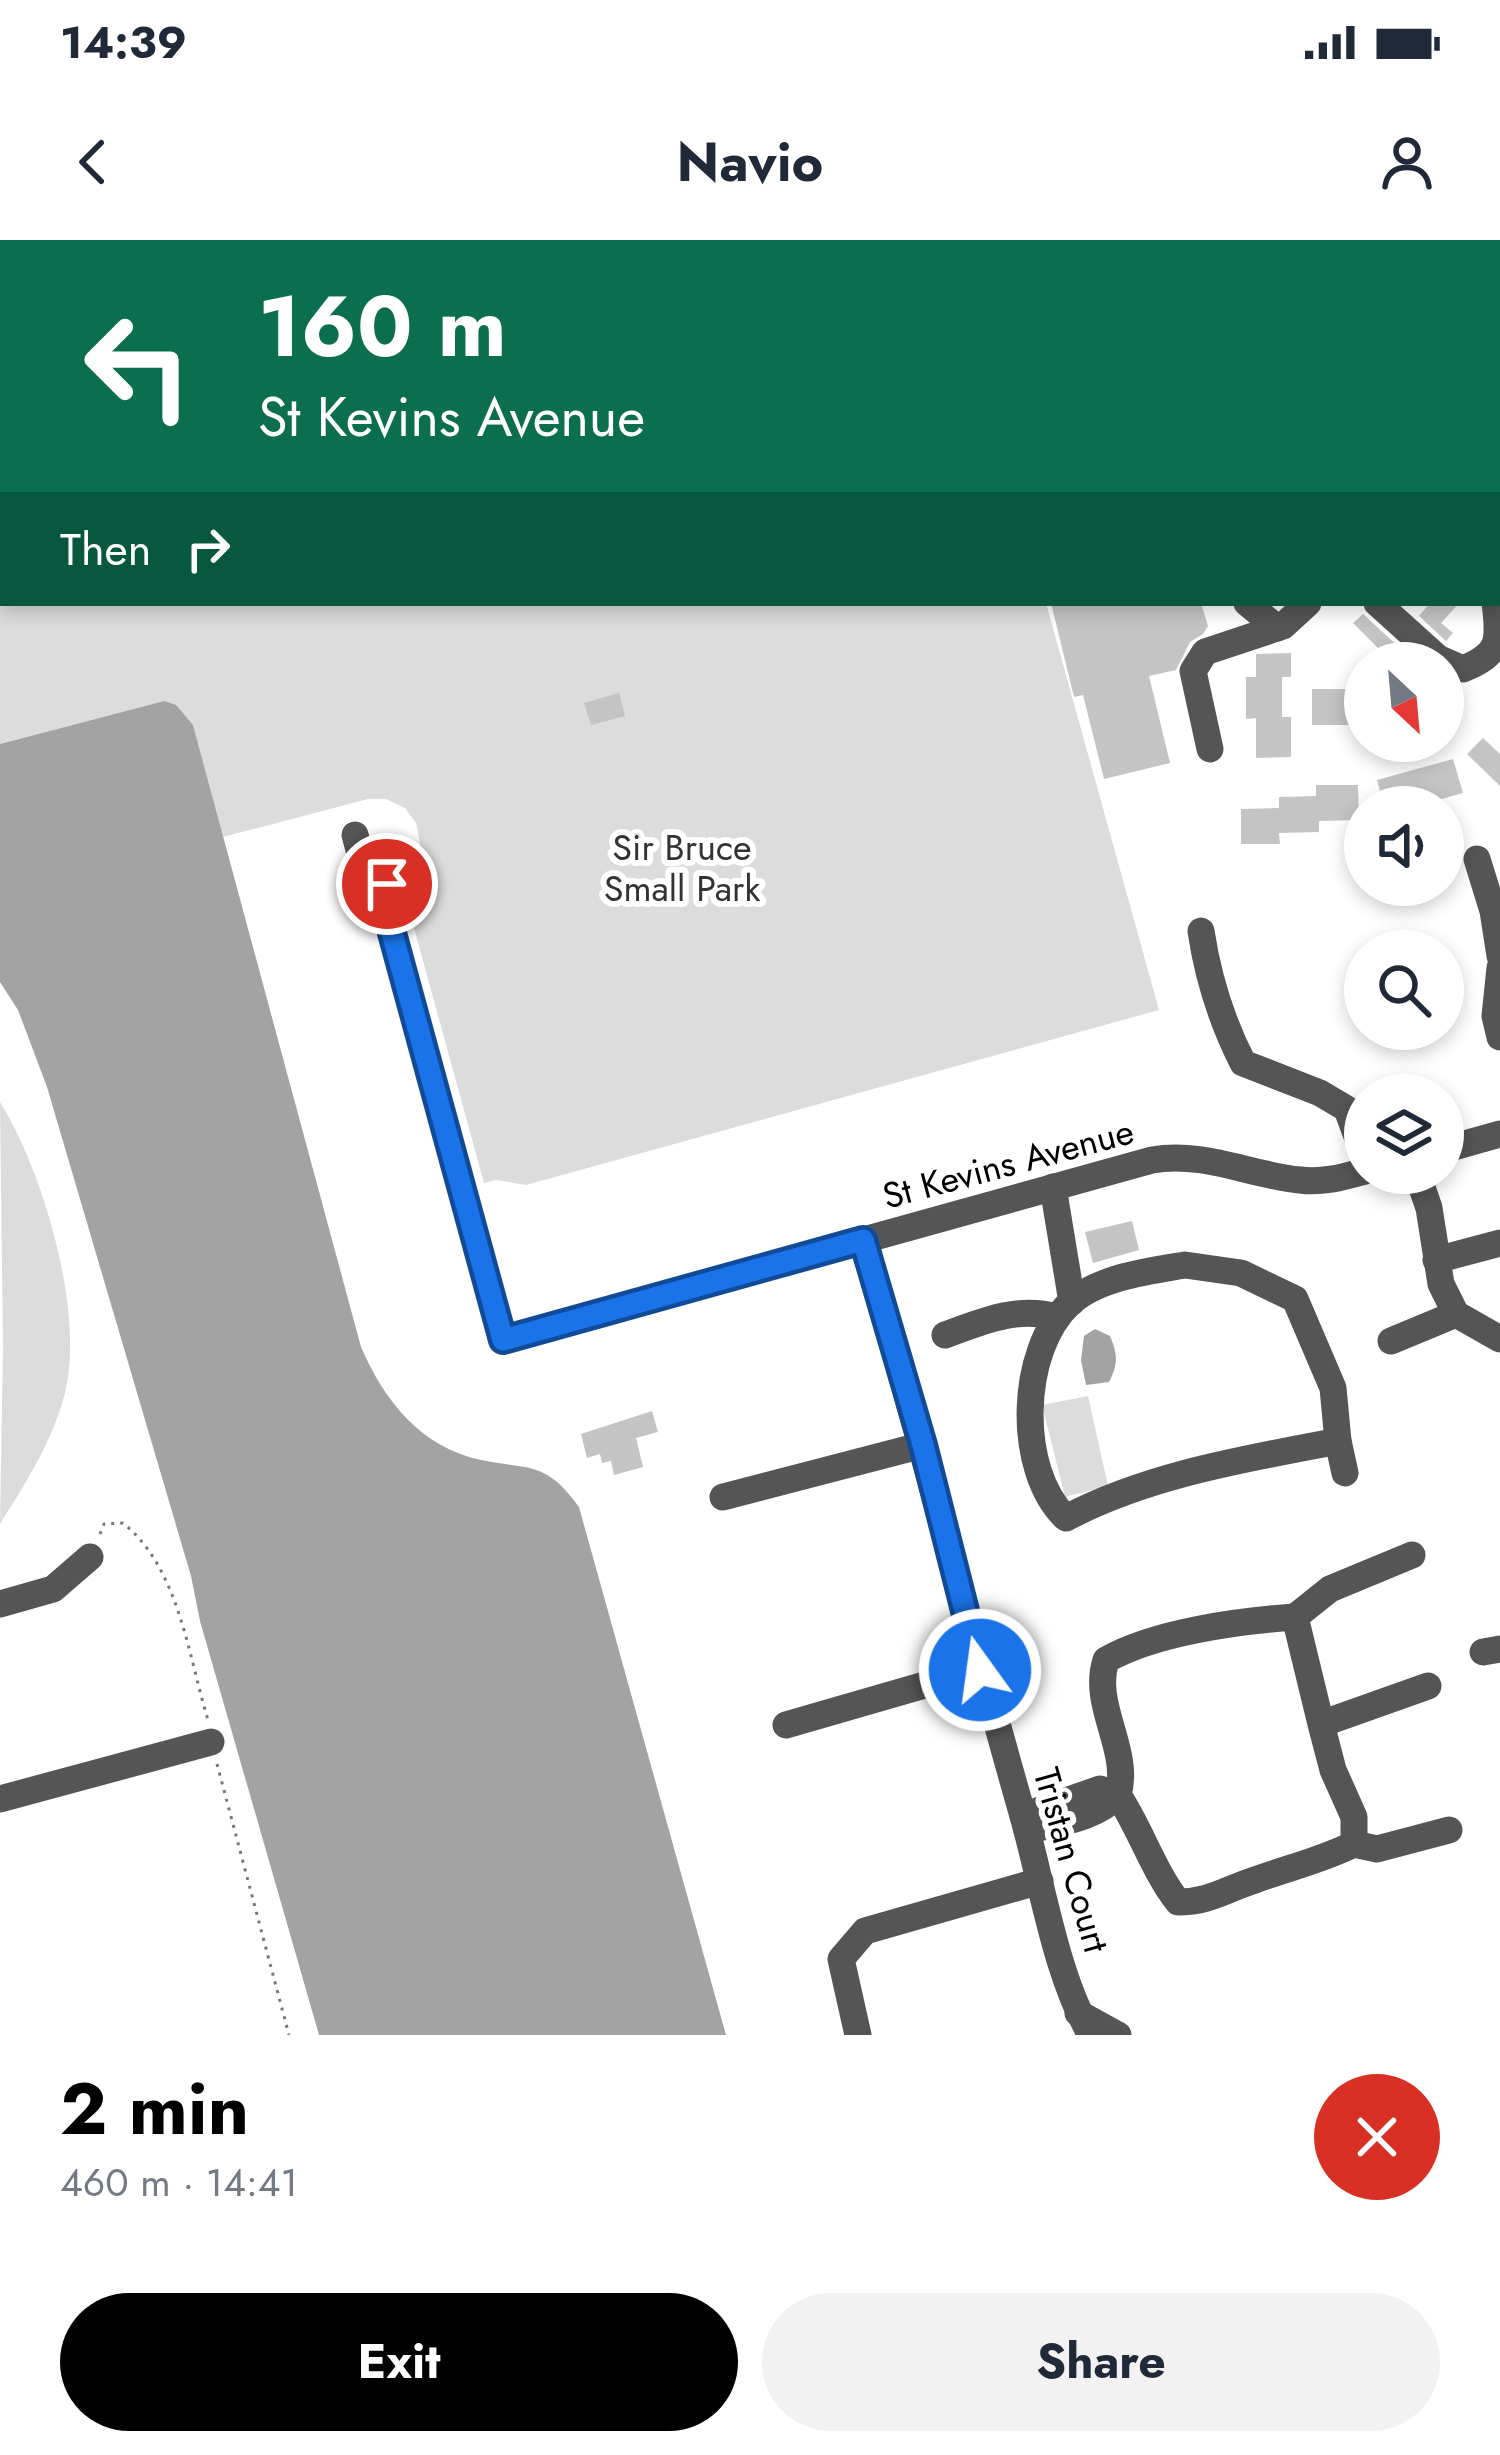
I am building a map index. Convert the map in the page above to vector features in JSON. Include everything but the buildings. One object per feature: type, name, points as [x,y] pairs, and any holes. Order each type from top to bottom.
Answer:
[{"type":"street","points":[[1251,606],[1277,628]]},
{"type":"street","points":[[1210,749],[1193,671],[1205,652],[1277,628],[1304,606]]},
{"type":"street","points":[[1380,606],[1438,658],[1463,669],[1487,659],[1499,638],[1495,606]]},
{"type":"street","name":"St Kevins Avenue","points":[[355,835],[365,872],[387,884],[392,933],[503,1340],[1170,1156],[1301,1180],[1344,1177]]},
{"type":"street","points":[[1477,859],[1500,956]]},
{"type":"street","points":[[1201,931],[1208,976],[1243,1063],[1344,1107]]},
{"type":"street","points":[[1500,968],[1495,1016],[1500,1036]]},
{"type":"street","points":[[1464,1144],[1500,1134]]},
{"type":"street","points":[[1053,1187],[1072,1303],[1035,1368],[1028,1432],[1051,1504],[1066,1518],[1142,1486],[1229,1462],[1338,1441]]},
{"type":"street","points":[[1406,1194],[1456,1314],[1500,1339]]},
{"type":"street","points":[[1424,1194],[1436,1260]]},
{"type":"street","name":"Tristan Court","points":[[863,1240],[923,1445],[980,1670],[1084,2024]]},
{"type":"street","points":[[1436,1260],[1500,1243]]},
{"type":"street","points":[[945,1335],[995,1316],[1072,1303],[1144,1272],[1185,1264],[1241,1273],[1295,1299],[1333,1388],[1345,1473]]},
{"type":"street","points":[[1391,1341],[1456,1314]]},
{"type":"street","points":[[723,1497],[923,1445]]},
{"type":"street","points":[[0,1604],[53,1589],[91,1556]]},
{"type":"street","points":[[1025,1823],[1082,1816],[1118,1795],[1124,1774],[1100,1681],[1106,1660],[1127,1648],[1231,1624],[1295,1618],[1330,1589],[1412,1556]]},
{"type":"street","points":[[1295,1618],[1333,1770],[1354,1816],[1354,1844]]},
{"type":"street","points":[[786,1725],[980,1670]]},
{"type":"street","points":[[1322,1724],[1428,1686]]},
{"type":"street","points":[[0,1798],[211,1742]]},
{"type":"street","points":[[1118,1795],[1178,1902],[1203,1902],[1251,1881],[1320,1862],[1354,1844],[1377,1849],[1449,1830]]},
{"type":"street","points":[[858,2035],[841,1959],[865,1931],[1040,1881]]},
{"type":"street","points":[[1084,2024],[1108,2026],[1118,2035]]},
{"type":"green space","name":"Sir Bruce Small Park","points":[[0,606],[1047,606],[1159,1010],[526,1185],[484,1183],[411,917],[420,843],[416,823],[405,808],[386,799],[368,799],[223,837],[193,725],[164,701],[0,744]]},
{"type":"green space","points":[[0,1102],[31,1165],[56,1243],[65,1284],[70,1360],[53,1428],[0,1524],[3,1348]]},
{"type":"green space","points":[[1088,1396],[1108,1486],[1065,1497],[1042,1405]]},
{"type":"shaded area","points":[[164,701],[176,705],[193,725],[370,1367],[393,1403],[422,1433],[459,1454],[546,1474],[579,1507],[726,2035],[319,2035],[47,1087],[18,1010],[0,982],[0,744]]},
{"type":"shaded area","points":[[1095,1329],[1110,1336],[1115,1365],[1109,1382],[1086,1385],[1081,1360],[1084,1336]]},
{"type":"route","points":[[387,884],[392,933],[503,1340],[863,1240],[923,1445],[980,1670]]}]
